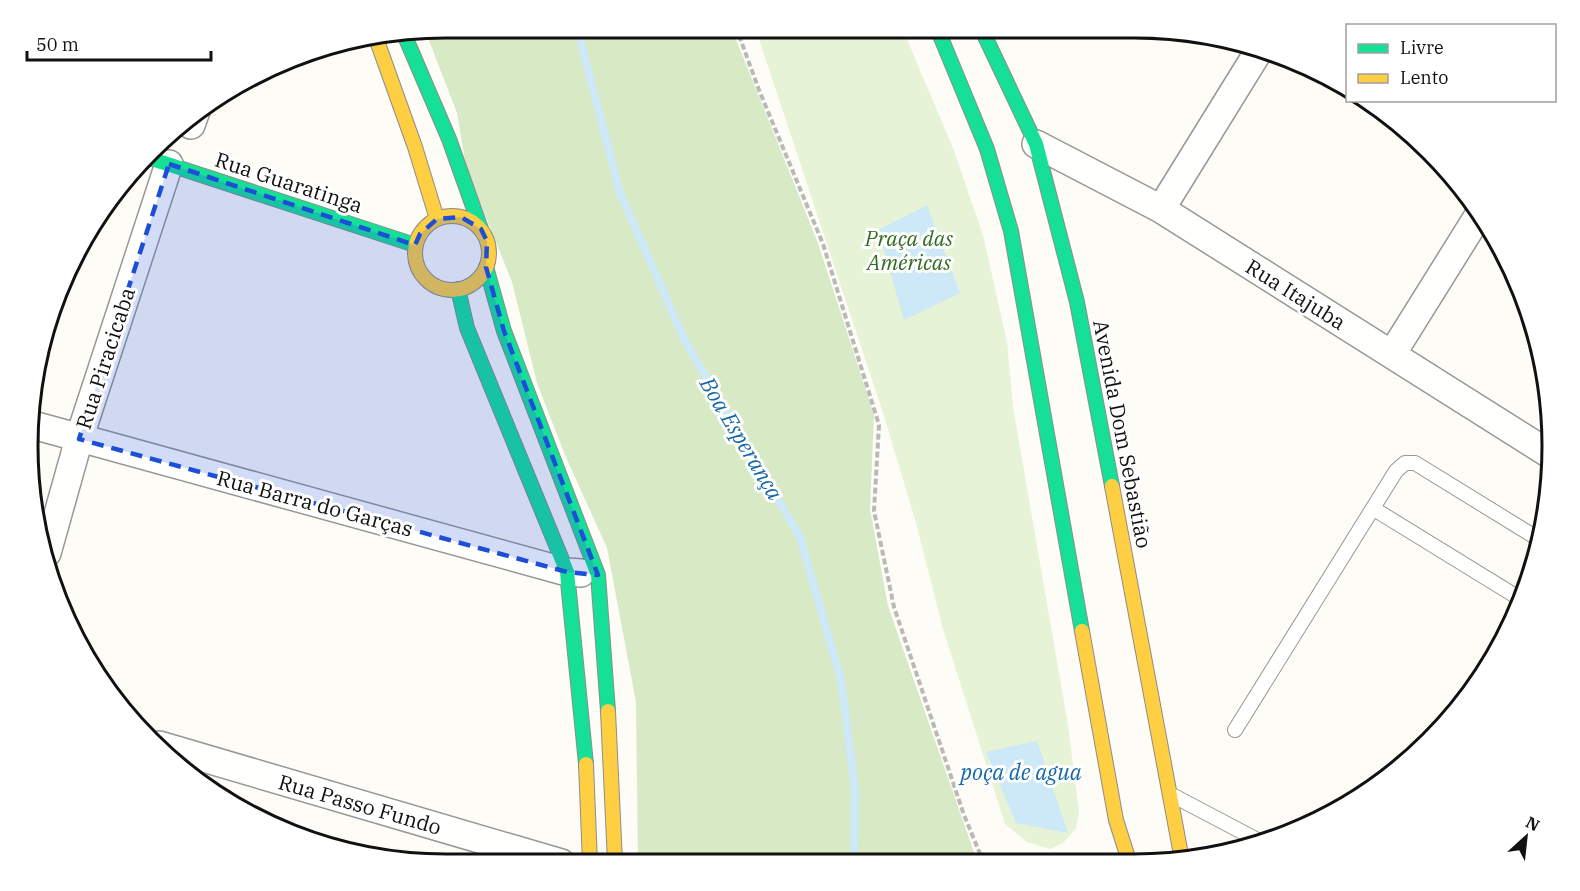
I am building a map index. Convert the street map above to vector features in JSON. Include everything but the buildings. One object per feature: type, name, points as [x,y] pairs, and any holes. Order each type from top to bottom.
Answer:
[{"type":"street","points":[[941,38],[987,149],[1011,231],[1116,820],[1127,854]]},
{"type":"street","name":"Avenida Dom Sebastião","points":[[986,38],[1036,144],[1077,302],[1180,851]]},
{"type":"street","points":[[406,39],[449,139],[487,241],[489,254],[486,267],[479,278],[470,285],[458,289],[443,289],[430,283],[421,273],[415,259],[415,245],[420,234],[437,219],[461,217],[481,229]]},
{"type":"street","points":[[378,43],[415,147],[437,219]]},
{"type":"street","points":[[1161,209],[1256,56]]},
{"type":"street","name":"Rua Itajuba","points":[[1036,144],[1161,209],[1542,449]]},
{"type":"street","name":"Rua Guaratinga","points":[[159,161],[415,245]]},
{"type":"street","name":"Rua Piracicaba","points":[[49,543],[159,161]]},
{"type":"street","points":[[1392,354],[1475,221]]},
{"type":"street","points":[[486,267],[504,331],[598,575],[611,750],[615,854]]},
{"type":"street","points":[[458,289],[467,328],[567,572],[586,765],[590,854]]},
{"type":"street","name":"Rua Barra do Garças","points":[[38,427],[567,572],[598,575]]},
{"type":"street","name":"Rua Passo Fundo","points":[[173,749],[530,854]]},
{"type":"lane","points":[[1235,730],[1374,510],[1396,471],[1405,463],[1415,462],[1533,535]]},
{"type":"lane","points":[[1374,510],[1514,595]]},
{"type":"lane","points":[[1168,793],[1251,837]]},
{"type":"path","points":[[740,38],[759,90],[823,244],[879,425],[874,511],[894,607],[964,815],[980,854]]},
{"type":"highlighted area","points":[[169,164],[415,245],[420,234],[437,219],[461,217],[481,229],[487,241],[486,267],[504,331],[598,575],[567,572],[79,439]]},
{"type":"green space","points":[[428,38],[735,38],[818,243],[874,415],[870,509],[888,606],[975,854],[638,854],[636,702],[607,548],[565,455],[537,383],[512,282],[466,167],[457,113]]},
{"type":"green space","name":"Praça das Américas","points":[[759,38],[906,38],[953,148],[983,235],[1007,342],[1013,407],[1068,725],[1079,812],[1076,829],[1063,843],[1050,849],[1027,842],[1005,824],[943,629],[916,523],[885,419]]},
{"type":"water","points":[[927,205],[960,293],[904,320],[878,230]]},
{"type":"water","name":"poça de agua","points":[[1037,741],[1068,833],[1016,823],[986,752]]},
{"type":"waterway","name":"Boa Esperança","points":[[580,38],[620,193],[685,341],[800,537],[841,680],[855,790],[854,854]]},
{"type":"traffic: fast","points":[[941,38],[987,149],[1011,231],[1082,631]]},
{"type":"traffic: fast","points":[[986,38],[1036,144],[1077,302],[1112,486]]},
{"type":"traffic: fast","points":[[406,39],[449,139],[481,229]]},
{"type":"traffic: fast","points":[[154,160],[415,245]]},
{"type":"traffic: fast","points":[[486,267],[504,331],[598,575],[608,711]]},
{"type":"traffic: fast","points":[[458,289],[467,328],[567,572],[586,764]]},
{"type":"traffic: slow","points":[[378,43],[415,147],[437,219]]},
{"type":"traffic: slow","points":[[452,216],[466,219],[478,227],[486,239],[489,253],[486,267],[478,279],[466,287],[452,290],[438,287],[426,279],[418,267],[415,253],[418,239],[426,227],[438,219],[452,216]]},
{"type":"traffic: slow","points":[[1112,486],[1180,851]]},
{"type":"traffic: slow","points":[[1082,631],[1116,820],[1127,854]]},
{"type":"traffic: slow","points":[[608,711],[615,854]]},
{"type":"traffic: slow","points":[[586,764],[590,854]]}]
